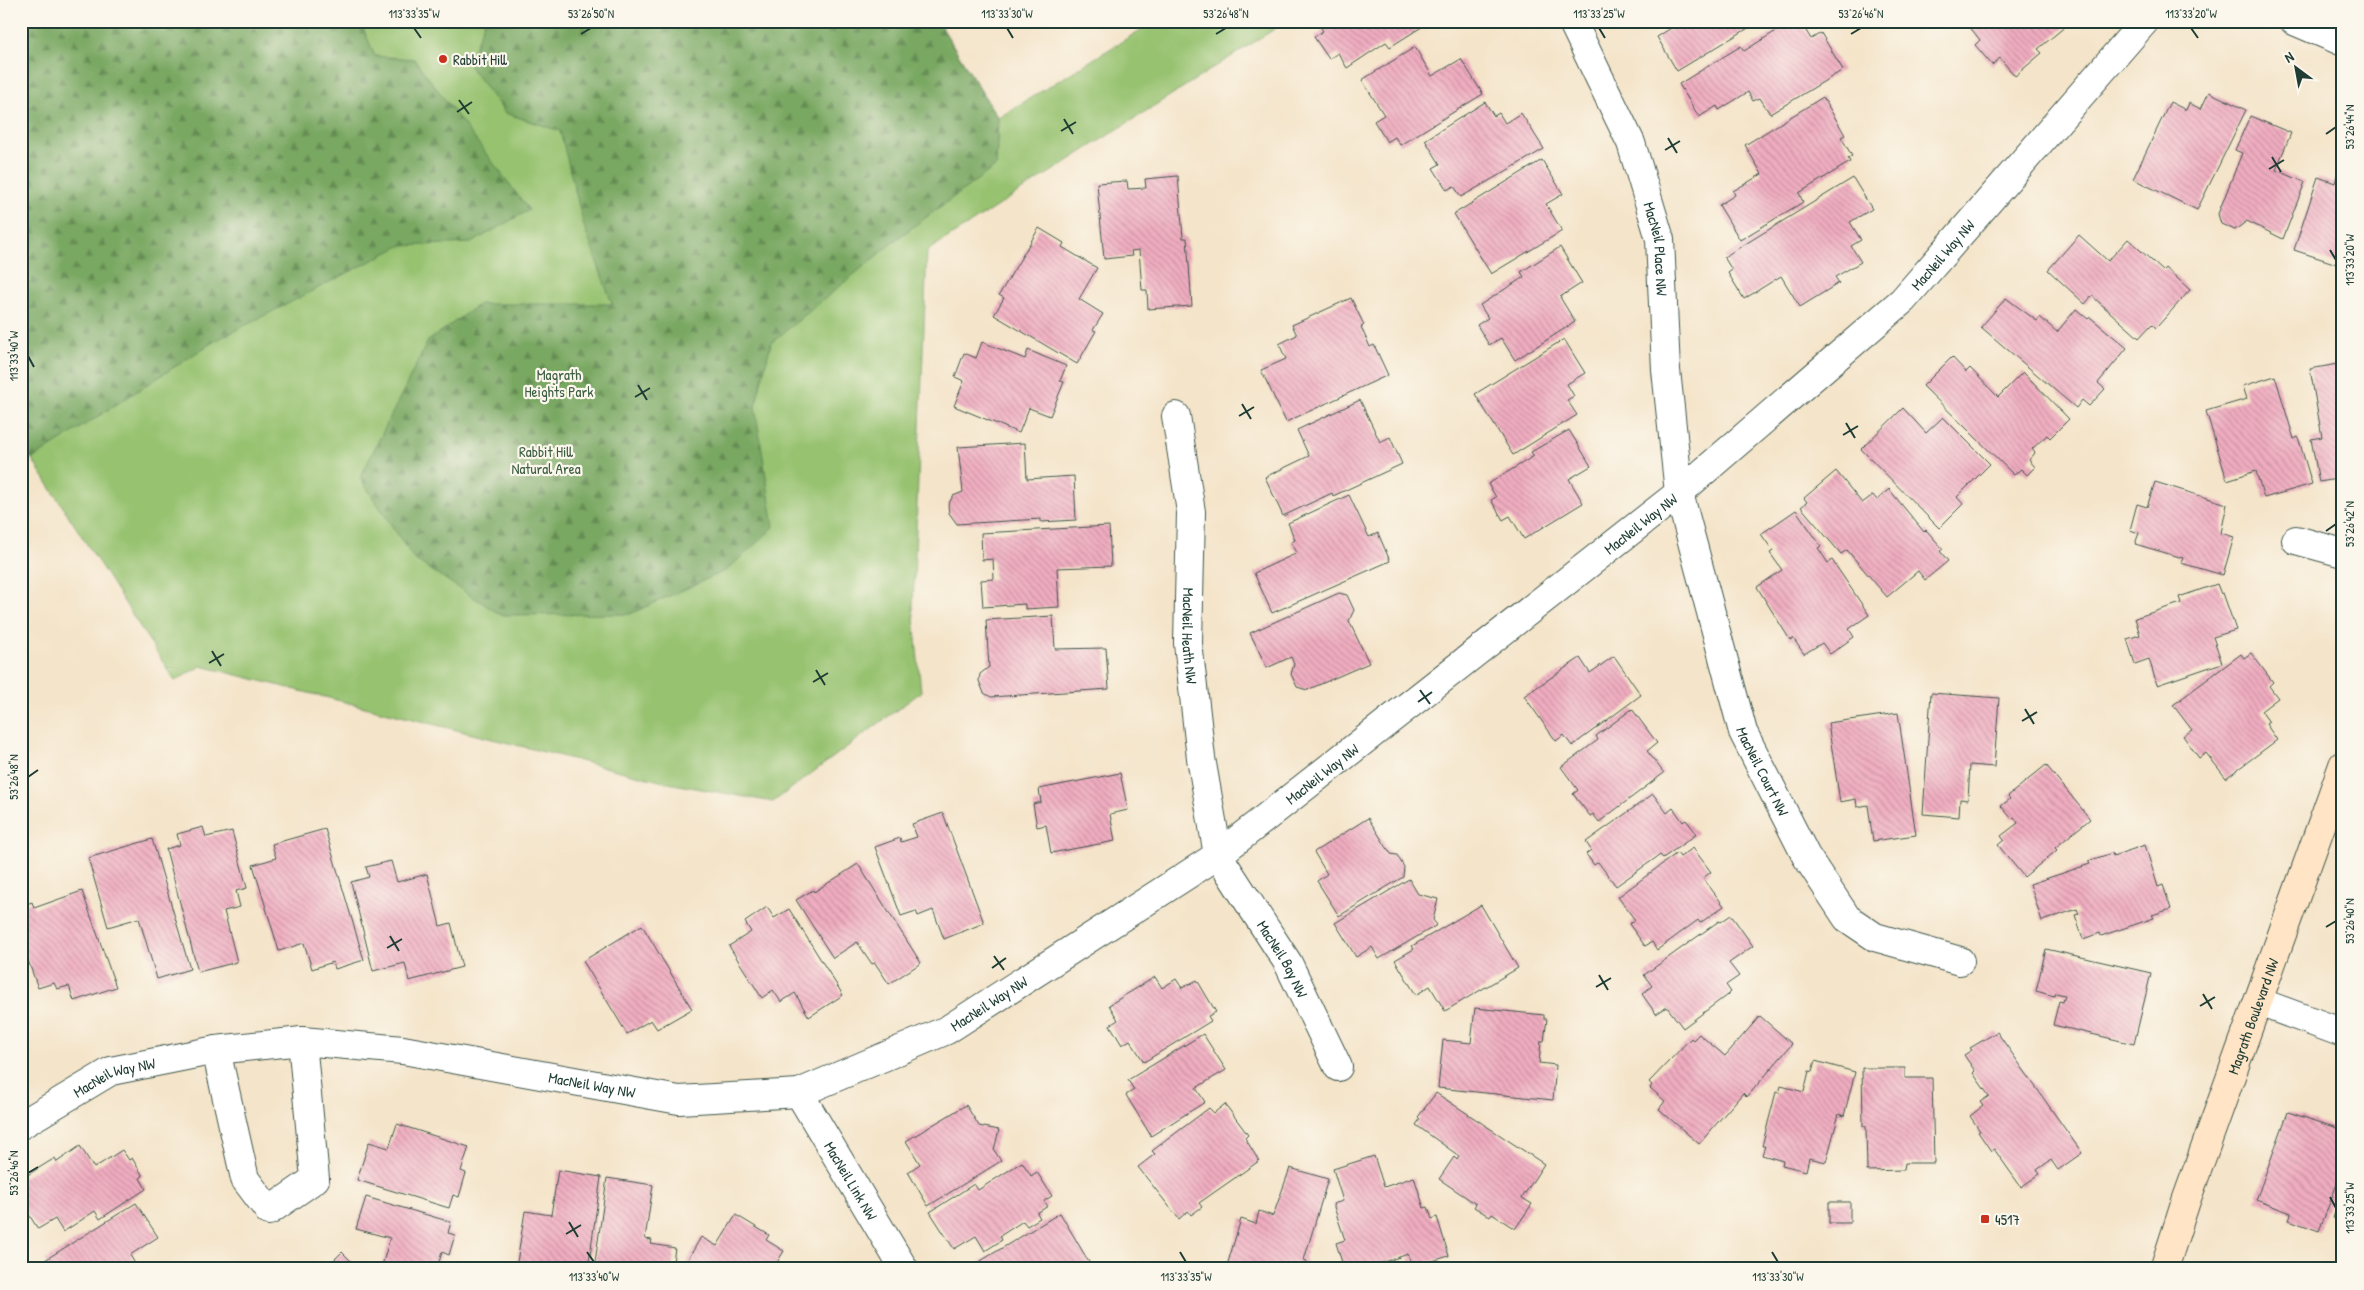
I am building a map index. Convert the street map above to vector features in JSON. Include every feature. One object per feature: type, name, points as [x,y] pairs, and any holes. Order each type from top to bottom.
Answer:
[{"type":"street","name":"MacNeil Place NW","points":[[1572,21],[1631,143],[1660,239],[1666,370],[1680,493]]},
{"type":"street","name":"MacNeil Way NW","points":[[21,1125],[112,1071],[216,1050],[302,1041],[403,1050],[678,1100],[800,1093],[947,1030],[1218,855],[1680,493],[1902,300],[2145,21]]},
{"type":"street","points":[[2294,21],[2343,42]]},
{"type":"street","name":"MacNeil Heath NW","points":[[1176,416],[1191,512],[1188,643],[1201,758],[1218,855]]},
{"type":"street","name":"MacNeil Court NW","points":[[1680,493],[1743,732],[1806,856],[1847,918],[1875,937],[1960,961]]},
{"type":"street","points":[[2296,540],[2343,554]]},
{"type":"street","name":"Magrath Boulevard NW","points":[[2164,1269],[2186,1201],[2343,765]]},
{"type":"street","name":"MacNeil Bay NW","points":[[1218,855],[1288,963],[1338,1067]]},
{"type":"street","points":[[2259,1002],[2343,1033]]},
{"type":"street","points":[[216,1050],[245,1179],[269,1211],[315,1179],[302,1041]]},
{"type":"street","name":"MacNeil Link NW","points":[[800,1093],[904,1269]]},
{"type":"green space","name":"Magrath Heights Park","points":[[21,21],[938,21],[998,118],[1155,21],[1287,21],[927,251],[913,606],[921,692],[773,802],[668,783],[201,666],[175,681],[21,442]]},
{"type":"green space","points":[[21,21],[360,21],[375,56],[414,59],[529,210],[471,243],[400,246],[213,342],[32,459],[21,442]]},
{"type":"green space","name":"Rabbit Hill Natural Area","points":[[485,21],[938,21],[998,119],[996,166],[898,238],[771,343],[755,407],[774,527],[727,570],[630,614],[501,615],[414,559],[360,478],[428,341],[479,304],[612,304],[584,226],[560,131],[505,113],[468,64]]},
{"type":"building","points":[[1317,21],[1427,21],[1428,23],[1390,47],[1386,42],[1347,68],[1338,53],[1329,59],[1314,37],[1323,31]]},
{"type":"building","points":[[1682,21],[1760,21],[1677,71],[1657,37]]},
{"type":"building","points":[[1792,21],[1800,21],[1811,39],[1821,33],[1843,70],[1770,114],[1760,98],[1753,101],[1748,92],[1719,110],[1717,106],[1699,117],[1679,84],[1741,46],[1744,51]]},
{"type":"building","points":[[1965,21],[2064,21],[2067,25],[2038,49],[2042,53],[2015,76],[2000,58],[1992,65],[1975,45],[1980,40]]},
{"type":"building","points":[[1415,47],[1432,76],[1461,59],[1483,94],[1400,145],[1395,137],[1387,142],[1374,121],[1384,115],[1362,80]]},
{"type":"building","points":[[2209,92],[2246,110],[2197,210],[2133,179],[2170,102],[2186,110],[2189,103],[2201,109]]},
{"type":"building","points":[[1823,97],[1845,135],[1841,137],[1852,156],[1848,158],[1850,162],[1799,193],[1803,202],[1740,240],[1719,205],[1735,195],[1733,191],[1762,174],[1745,145]]},
{"type":"building","points":[[1485,102],[1494,116],[1499,113],[1505,123],[1521,113],[1544,149],[1461,197],[1454,186],[1447,190],[1433,168],[1440,164],[1425,140]]},
{"type":"building","points":[[2250,116],[2291,133],[2276,170],[2305,182],[2283,239],[2247,221],[2235,230],[2221,224],[2218,214],[2242,153],[2235,150]]},
{"type":"building","points":[[1542,160],[1563,194],[1546,204],[1562,231],[1491,274],[1454,214]]},
{"type":"building","points":[[2338,172],[2343,173],[2343,266],[2294,250],[2318,177],[2335,183]]},
{"type":"building","points":[[1178,176],[1183,238],[1187,238],[1192,306],[1148,309],[1147,290],[1142,290],[1139,250],[1131,251],[1132,256],[1104,259],[1097,183],[1127,181],[1128,189],[1146,188],[1145,179]]},
{"type":"building","points":[[1853,178],[1872,209],[1850,222],[1861,240],[1851,246],[1861,262],[1835,277],[1839,283],[1800,307],[1781,276],[1744,299],[1728,273],[1732,270],[1724,257]]},
{"type":"building","points":[[1039,228],[1064,243],[1062,247],[1097,268],[1079,299],[1103,314],[1093,330],[1096,331],[1077,364],[994,315],[1004,298],[999,295]]},
{"type":"building","points":[[2079,235],[2108,261],[2128,239],[2163,271],[2166,268],[2190,290],[2156,328],[2152,324],[2139,338],[2092,296],[2085,304],[2048,270]]},
{"type":"building","points":[[1560,247],[1582,283],[1560,297],[1575,322],[1515,360],[1501,338],[1489,345],[1477,325],[1488,318],[1480,305],[1524,277],[1521,272]]},
{"type":"building","points":[[1351,298],[1364,325],[1361,327],[1370,347],[1374,345],[1388,375],[1286,422],[1261,370],[1286,359],[1279,344],[1297,335],[1292,325]]},
{"type":"building","points":[[2006,298],[2037,321],[2040,317],[2057,332],[2076,309],[2088,319],[2090,317],[2127,348],[2098,383],[2105,389],[2089,406],[2082,400],[2076,408],[1981,327]]},
{"type":"building","points":[[1564,339],[1585,373],[1567,384],[1574,396],[1567,400],[1577,415],[1513,455],[1475,394]]},
{"type":"building","points":[[982,342],[1025,359],[1028,350],[1066,366],[1060,381],[1064,382],[1050,416],[1029,408],[1019,433],[954,406],[964,381],[955,377],[964,353],[976,358]]},
{"type":"building","points":[[1952,357],[1966,372],[1970,368],[1998,397],[2023,372],[2069,419],[2050,438],[2047,435],[2032,449],[2035,453],[2029,460],[2035,467],[2027,475],[2021,469],[2014,475],[1923,386]]},
{"type":"building","points":[[2343,363],[2343,478],[2319,482],[2311,439],[2322,437],[2310,369]]},
{"type":"building","points":[[2275,376],[2294,439],[2298,437],[2312,484],[2264,498],[2256,471],[2227,480],[2206,411],[2247,399],[2243,386]]},
{"type":"building","points":[[1360,400],[1380,442],[1390,437],[1402,464],[1333,496],[1332,493],[1283,516],[1265,477],[1309,456],[1297,430]]},
{"type":"building","points":[[1903,408],[1926,433],[1943,417],[1990,464],[1957,497],[1963,504],[1939,528],[1861,449]]},
{"type":"building","points":[[1569,430],[1591,466],[1569,479],[1583,503],[1524,539],[1510,516],[1503,520],[1491,500],[1496,497],[1488,484],[1534,456],[1531,452]]},
{"type":"building","points":[[1025,443],[1027,479],[1074,476],[1076,520],[1041,522],[1041,519],[957,524],[949,513],[948,505],[953,496],[963,492],[958,447]]},
{"type":"building","points":[[1836,471],[1862,503],[1873,495],[1877,500],[1889,489],[1924,532],[1926,530],[1943,549],[1940,551],[1948,561],[1925,580],[1918,571],[1887,597],[1847,550],[1841,554],[1801,507],[1807,502],[1804,498]]},
{"type":"building","points":[[2155,482],[2227,504],[2221,533],[2234,537],[2223,575],[2181,563],[2183,558],[2135,544],[2139,533],[2130,530],[2137,504],[2147,507]]},
{"type":"building","points":[[1349,495],[1369,537],[1378,533],[1390,561],[1272,613],[1254,573],[1297,553],[1291,542],[1295,540],[1288,523]]},
{"type":"building","points":[[1796,510],[1821,546],[1818,548],[1828,563],[1832,560],[1869,615],[1849,629],[1854,637],[1830,654],[1822,643],[1804,654],[1793,638],[1790,640],[1757,587],[1782,570],[1770,553],[1773,551],[1761,534]]},
{"type":"building","points":[[1109,526],[1111,566],[1057,568],[1059,607],[1025,609],[1025,604],[983,607],[981,580],[994,579],[993,559],[982,560],[981,533]]},
{"type":"building","points":[[2217,584],[2221,594],[2223,593],[2236,630],[2213,637],[2222,663],[2157,685],[2149,659],[2135,664],[2127,639],[2140,635],[2135,618],[2181,603],[2179,597]]},
{"type":"building","points":[[1339,593],[1347,595],[1354,610],[1349,621],[1369,663],[1307,690],[1297,687],[1291,674],[1294,664],[1291,657],[1267,668],[1250,633]]},
{"type":"building","points":[[1053,616],[1055,649],[1106,648],[1109,689],[991,697],[984,693],[979,681],[980,674],[989,667],[986,620]]},
{"type":"building","points":[[2251,653],[2273,682],[2269,686],[2278,698],[2261,711],[2269,722],[2266,724],[2277,740],[2226,778],[2206,753],[2199,758],[2183,736],[2192,730],[2173,705],[2241,654],[2244,658]]},
{"type":"building","points":[[1614,656],[1641,695],[1572,746],[1564,735],[1556,741],[1524,696],[1580,658],[1590,673]]},
{"type":"building","points":[[1931,693],[1999,698],[1994,767],[1970,765],[1968,800],[1960,799],[1959,817],[1923,814]]},
{"type":"building","points":[[1632,709],[1657,743],[1647,751],[1664,773],[1599,822],[1593,814],[1590,816],[1573,794],[1578,790],[1561,767],[1598,740],[1596,736]]},
{"type":"building","points":[[1898,713],[1916,835],[1873,841],[1868,805],[1857,807],[1856,799],[1840,802],[1828,723]]},
{"type":"building","points":[[2046,765],[2090,819],[2055,848],[2057,850],[2024,877],[1998,845],[2004,840],[2001,836],[2018,823],[2001,806],[2010,799],[2008,796]]},
{"type":"building","points":[[1120,773],[1128,810],[1110,814],[1115,841],[1051,853],[1046,825],[1037,827],[1033,804],[1041,802],[1039,789]]},
{"type":"building","points":[[1653,794],[1667,813],[1673,808],[1683,822],[1686,820],[1697,834],[1663,858],[1660,855],[1616,886],[1598,862],[1594,865],[1586,854],[1591,850],[1586,842]]},
{"type":"building","points":[[943,813],[984,923],[944,939],[933,910],[918,916],[916,911],[901,916],[875,847],[900,838],[901,842],[917,837],[912,824]]},
{"type":"building","points":[[1368,818],[1391,854],[1397,855],[1404,867],[1403,877],[1339,916],[1317,881],[1327,874],[1314,852]]},
{"type":"building","points":[[203,827],[206,837],[232,831],[247,888],[236,891],[240,907],[224,911],[237,962],[198,972],[166,849],[180,845],[177,834]]},
{"type":"building","points":[[325,829],[364,960],[335,969],[333,962],[312,969],[304,943],[279,951],[253,865],[276,858],[272,844]]},
{"type":"building","points":[[152,839],[190,969],[157,979],[139,918],[108,927],[88,858]]},
{"type":"building","points":[[2145,845],[2158,887],[2163,885],[2171,909],[2152,915],[2154,918],[2101,936],[2100,933],[2083,939],[2075,915],[2079,914],[2077,909],[2042,921],[2030,884],[2090,864],[2088,861],[2112,853],[2113,856]]},
{"type":"building","points":[[1693,848],[1711,872],[1703,878],[1724,906],[1700,923],[1698,920],[1657,950],[1652,942],[1645,946],[1629,924],[1635,920],[1618,897],[1677,853],[1680,857]]},
{"type":"building","points":[[391,861],[397,882],[427,874],[440,926],[451,923],[462,967],[409,981],[405,963],[373,971],[351,882],[369,877],[366,867]]},
{"type":"building","points":[[858,864],[921,963],[889,984],[875,963],[872,964],[857,942],[833,958],[796,900],[813,890],[814,892]]},
{"type":"building","points":[[1409,879],[1418,894],[1438,899],[1433,920],[1437,925],[1379,959],[1372,947],[1356,957],[1335,923]]},
{"type":"building","points":[[82,891],[116,987],[74,1001],[69,986],[57,989],[54,983],[38,988],[21,941],[21,906],[32,902],[34,908]]},
{"type":"building","points":[[1481,905],[1518,968],[1445,1011],[1430,986],[1416,995],[1395,960],[1414,949],[1412,946]]},
{"type":"building","points":[[767,907],[774,918],[789,909],[843,995],[809,1017],[795,993],[781,1002],[773,990],[762,998],[729,946],[751,932],[745,922]]},
{"type":"building","points":[[1731,915],[1753,946],[1729,963],[1739,976],[1726,985],[1731,992],[1683,1028],[1667,1007],[1656,1014],[1642,994],[1652,986],[1644,975],[1719,921],[1721,922]]},
{"type":"building","points":[[642,925],[692,1009],[657,1029],[651,1020],[627,1034],[583,961]]},
{"type":"building","points":[[2046,949],[2151,973],[2134,1044],[2053,1025],[2059,1001],[2063,1002],[2065,995],[2055,993],[2054,996],[2036,991]]},
{"type":"building","points":[[1155,977],[1162,988],[1176,979],[1182,988],[1197,980],[1216,1012],[1208,1016],[1211,1021],[1144,1062],[1130,1040],[1122,1045],[1110,1025],[1118,1020],[1109,1005]]},
{"type":"building","points":[[1475,1008],[1544,1015],[1544,1019],[1547,1019],[1544,1041],[1541,1041],[1539,1063],[1556,1065],[1553,1100],[1438,1088],[1443,1040],[1471,1043]]},
{"type":"building","points":[[1760,1016],[1792,1044],[1747,1097],[1743,1093],[1699,1144],[1659,1109],[1665,1101],[1650,1088],[1652,1085],[1649,1082],[1691,1038],[1693,1040],[1699,1034],[1725,1056]]},
{"type":"building","points":[[1997,1032],[2082,1153],[2058,1170],[2051,1160],[2037,1170],[2040,1174],[2021,1187],[1994,1149],[1991,1151],[1970,1116],[1983,1106],[1980,1102],[1989,1096],[1973,1073],[1975,1071],[1964,1055],[1972,1050],[1970,1048]]},
{"type":"building","points":[[1203,1034],[1226,1070],[1196,1088],[1205,1102],[1151,1136],[1126,1095],[1134,1090],[1128,1080]]},
{"type":"building","points":[[1815,1061],[1855,1072],[1844,1116],[1839,1114],[1826,1162],[1809,1158],[1806,1171],[1782,1165],[1783,1161],[1762,1155],[1765,1146],[1762,1146],[1776,1092],[1779,1093],[1781,1086],[1804,1092],[1809,1071],[1812,1072]]},
{"type":"building","points":[[1862,1068],[1905,1068],[1905,1078],[1932,1078],[1934,1163],[1905,1163],[1904,1170],[1867,1171],[1866,1126],[1863,1126]]},
{"type":"building","points":[[1436,1093],[1544,1164],[1522,1198],[1532,1204],[1515,1229],[1492,1214],[1490,1217],[1474,1207],[1476,1204],[1439,1179],[1454,1157],[1457,1160],[1459,1156],[1416,1125],[1420,1119],[1418,1117]]},
{"type":"building","points":[[1225,1104],[1248,1135],[1245,1138],[1259,1161],[1199,1203],[1202,1207],[1191,1215],[1188,1211],[1179,1219],[1138,1167],[1155,1154],[1152,1151],[1209,1108],[1214,1113]]},
{"type":"building","points":[[966,1105],[979,1126],[999,1130],[994,1150],[1001,1161],[928,1206],[908,1172],[920,1164],[906,1141]]},
{"type":"building","points":[[2288,1112],[2343,1130],[2343,1168],[2319,1231],[2289,1220],[2291,1213],[2256,1200]]},
{"type":"building","points":[[397,1124],[469,1147],[461,1171],[466,1173],[459,1197],[453,1195],[449,1208],[357,1180],[369,1142],[389,1148]]},
{"type":"building","points":[[80,1146],[94,1168],[122,1150],[129,1160],[132,1158],[143,1176],[140,1178],[146,1189],[100,1219],[95,1211],[63,1232],[55,1219],[38,1229],[21,1202],[21,1179],[55,1158],[57,1162]]},
{"type":"building","points":[[1374,1156],[1384,1187],[1414,1177],[1424,1208],[1428,1207],[1432,1219],[1437,1217],[1449,1256],[1412,1267],[1408,1254],[1376,1265],[1377,1269],[1344,1269],[1336,1243],[1345,1240],[1333,1204],[1343,1201],[1333,1169]]},
{"type":"building","points":[[1022,1162],[1031,1176],[1037,1172],[1052,1196],[1044,1201],[1048,1206],[1037,1213],[1040,1218],[1027,1226],[1023,1221],[1000,1236],[1002,1240],[985,1251],[976,1236],[954,1249],[930,1212],[974,1184],[978,1190]]},
{"type":"building","points":[[1290,1168],[1328,1179],[1304,1260],[1307,1261],[1305,1269],[1226,1269],[1241,1219],[1256,1224],[1259,1211],[1273,1216]]},
{"type":"building","points":[[558,1170],[601,1177],[588,1269],[516,1269],[525,1211],[551,1215]]},
{"type":"building","points":[[607,1178],[653,1185],[645,1239],[652,1240],[651,1244],[675,1248],[672,1269],[594,1269]]},
{"type":"building","points":[[2343,1191],[2343,1222],[2333,1218]]},
{"type":"building","points":[[366,1197],[451,1222],[448,1233],[455,1235],[449,1255],[442,1252],[437,1269],[381,1269],[390,1238],[356,1229]]},
{"type":"building","points":[[1829,1202],[1850,1202],[1850,1223],[1829,1223]]},
{"type":"building","points":[[136,1203],[158,1237],[130,1255],[138,1269],[50,1269],[45,1260]]},
{"type":"building","points":[[1060,1213],[1093,1269],[971,1269],[979,1262]]},
{"type":"building","points":[[736,1215],[769,1235],[766,1240],[784,1251],[773,1269],[683,1268],[701,1237],[717,1246]]},
{"type":"building","points":[[342,1252],[358,1268],[361,1265],[365,1269],[325,1269]]},
{"type":"place","name":"Rabbit Hill","points":[[443,59]]},
{"type":"place","name":"4517","points":[[1985,1219]]}]
